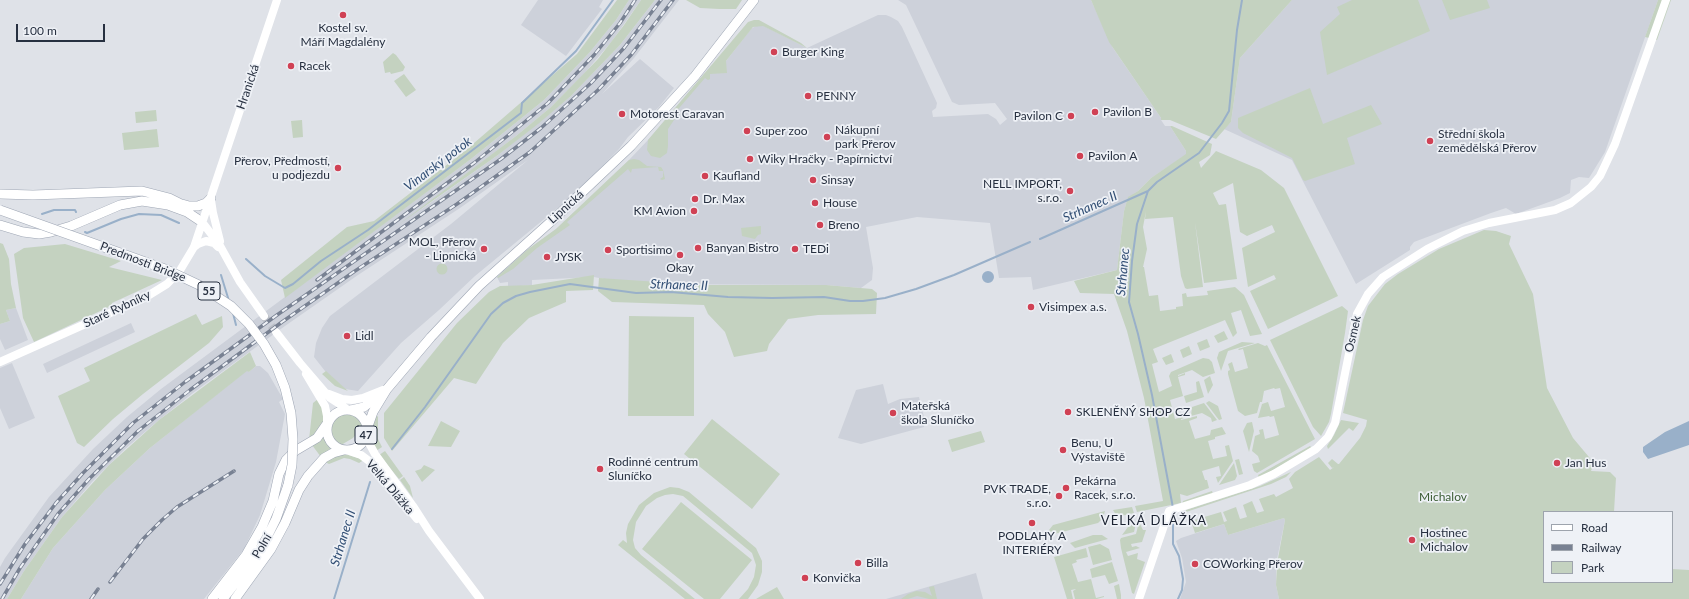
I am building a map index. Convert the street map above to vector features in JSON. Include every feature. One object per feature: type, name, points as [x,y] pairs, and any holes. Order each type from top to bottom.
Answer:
[{"type":"main road","name":"Lipnická","points":[[367,431],[373,412],[387,389],[431,337],[479,286],[562,212],[631,146],[695,76],[754,0]]},
{"type":"main road","points":[[0,194],[33,195],[142,191],[164,196],[190,206],[198,206],[206,203],[211,198]]},
{"type":"main road","points":[[0,225],[23,232],[39,234],[52,232],[63,229],[120,204],[142,201],[168,204],[187,212],[202,222]]},
{"type":"main road","points":[[182,204],[194,213],[202,222]]},
{"type":"main road","name":"Predmosti Bridge","points":[[0,210],[165,269],[199,285],[231,306],[249,324],[264,344],[276,366],[285,388],[291,413],[293,439],[292,465],[288,485]]},
{"type":"main road","name":"Lipnická","points":[[349,409],[364,407],[387,389]]},
{"type":"main road","name":"47","points":[[349,409],[363,417],[367,431],[365,439],[358,446],[345,450],[336,447],[329,440],[326,433],[327,424],[335,413],[349,409]]},
{"type":"main road","points":[[212,599],[246,555],[262,527],[270,510],[279,474],[286,460],[298,449],[323,432],[327,424]]},
{"type":"main road","points":[[235,599],[274,546],[299,490],[308,476],[324,458],[333,452],[345,450]]},
{"type":"main road","name":"Polní","points":[[223,599],[251,563],[268,536],[281,508],[288,485]]},
{"type":"street","name":"Hranická","points":[[211,198],[277,0]]},
{"type":"street","name":"Osmek","points":[[1139,599],[1169,511],[1250,485],[1274,474],[1322,445],[1335,423],[1354,326],[1361,306],[1375,285],[1395,268],[1427,249],[1463,232],[1489,223],[1555,210],[1571,203],[1582,195],[1600,176],[1608,162],[1666,0]]},
{"type":"street","points":[[211,198],[214,221],[223,251]]},
{"type":"street","name":"Staré Rybníky","points":[[0,362],[106,315],[167,284],[179,272],[194,247],[211,198]]},
{"type":"street","points":[[202,222],[223,251],[237,278],[264,316]]},
{"type":"street","points":[[194,247],[202,242],[209,241],[214,243],[223,251]]},
{"type":"street","points":[[276,332],[300,363],[334,402],[349,409]]},
{"type":"street","points":[[300,363],[325,406],[328,416],[327,424]]},
{"type":"street","points":[[326,393],[338,398],[352,400],[363,398],[387,389]]},
{"type":"street","name":"Velká Dlážka","points":[[367,431],[371,448],[413,506],[429,531],[480,599]]},
{"type":"street","name":"Velká Dlážka","points":[[345,450],[361,454],[369,461],[403,503],[429,531]]},
{"type":"shaded area","points":[[538,0],[603,0],[599,7],[602,9],[566,56],[521,25]]},
{"type":"shaded area","points":[[629,0],[641,0],[612,41],[583,75],[551,107],[416,213],[498,155],[571,96],[620,45],[655,0],[679,0],[634,58],[602,94],[640,59],[674,88],[659,107],[628,137],[619,149],[577,192],[475,276],[401,343],[358,391],[345,389],[325,371],[314,357],[316,343],[322,328],[330,316],[451,224],[528,160],[460,208],[358,275],[285,326],[193,393],[125,449],[92,482],[62,517],[24,571],[7,599],[0,599],[0,567],[5,558],[49,497],[93,449],[127,417],[161,389],[471,159],[544,100],[590,52],[616,20]]},
{"type":"shaded area","points":[[898,0],[1091,0],[1113,48],[1165,126],[1170,126],[1186,151],[1186,155],[1151,178],[1138,191],[1128,198],[1124,211],[1117,270],[1033,290],[1031,277],[999,278],[990,223],[917,217],[866,227],[873,268],[872,280],[861,288],[826,285],[631,284],[594,277],[532,280],[532,285],[508,287],[508,282],[500,283],[497,277],[527,250],[556,229],[629,160],[704,74],[726,61],[751,29],[757,25],[764,26],[807,48],[878,15],[886,15],[898,21],[902,27],[937,103],[936,108],[932,111],[933,117],[988,114],[996,119],[1000,125],[1007,119],[995,103],[959,105],[952,102],[906,5]]},
{"type":"shaded area","name":"Střední škola zemědělská Přerov","points":[[1292,0],[1658,0],[1605,152],[1589,178],[1579,177],[1571,180],[1570,193],[1560,198],[1516,214],[1506,208],[1414,242],[1410,247],[1410,250],[1356,284],[1292,160],[1224,129],[1231,122],[1240,58]]},
{"type":"shaded area","points":[[16,308],[28,340],[5,350],[0,339],[0,324],[10,321],[6,310]]},
{"type":"shaded area","points":[[131,323],[135,332],[47,373],[43,364]]},
{"type":"shaded area","points":[[12,363],[35,418],[9,429],[0,408],[0,368]]},
{"type":"shaded area","points":[[256,366],[260,366],[268,373],[283,399],[279,402],[285,414],[276,462],[260,515],[244,549],[204,599],[21,599],[53,548],[105,490],[150,448],[247,370],[249,372]]},
{"type":"shaded area","points":[[883,384],[888,404],[900,399],[919,397],[925,421],[924,427],[861,444],[838,438],[856,390]]},
{"type":"shaded area","points":[[1284,518],[1285,520],[1276,564],[1276,585],[1279,599],[1180,599],[1186,582],[1182,558],[1176,541],[1224,524],[1228,535]]},
{"type":"shaded area","points":[[976,573],[983,599],[886,599]]},
{"type":"green space","points":[[617,0],[629,0],[616,20],[590,52],[544,100],[471,159],[285,298],[281,280],[347,227],[374,221],[466,150],[577,54]]},
{"type":"green space","points":[[641,0],[655,0],[620,45],[571,96],[498,155],[398,225],[516,136],[551,107],[598,59]]},
{"type":"green space","points":[[686,0],[742,0],[736,9],[719,9],[700,8]]},
{"type":"green space","points":[[1091,0],[1292,0],[1240,58],[1231,122],[1216,139],[1170,120],[1161,120],[1109,42]]},
{"type":"green space","points":[[1352,0],[1418,0],[1430,31],[1327,75],[1320,32],[1340,14],[1337,7]]},
{"type":"green space","points":[[1442,0],[1487,0],[1490,8],[1450,20]]},
{"type":"green space","points":[[1658,0],[1671,0],[1657,40],[1645,37]]},
{"type":"green space","points":[[759,20],[801,43],[807,48],[763,26],[753,27],[726,61],[727,73],[710,74],[710,79],[708,80],[705,78],[674,114],[676,117],[668,129],[667,153],[660,158],[651,156],[647,150],[648,140],[748,22]]},
{"type":"green space","points":[[393,53],[405,67],[403,71],[391,74],[390,72],[385,73],[383,62]]},
{"type":"green space","points":[[404,74],[416,90],[406,97],[394,81]]},
{"type":"green space","points":[[1310,88],[1323,124],[1371,105],[1382,124],[1347,138],[1355,164],[1305,181],[1303,180],[1292,158],[1243,133],[1238,128],[1238,118]]},
{"type":"green space","points":[[156,110],[157,121],[136,123],[135,112]]},
{"type":"green space","points":[[302,120],[303,137],[293,138],[291,121]]},
{"type":"green space","points":[[1170,126],[1212,144],[1210,155],[1199,162],[1201,168],[1216,151],[1261,170],[1284,188],[1338,296],[1268,329],[1250,291],[1276,279],[1274,275],[1248,287],[1242,248],[1275,232],[1272,225],[1247,236],[1240,232],[1233,183],[1213,193],[1219,205],[1226,204],[1237,279],[1204,283],[1195,222],[1203,287],[1185,288],[1181,276],[1173,217],[1145,219],[1146,211],[1143,227],[1147,249],[1143,267],[1149,296],[1158,295],[1160,311],[1176,309],[1176,307],[1183,306],[1182,294],[1186,293],[1187,297],[1208,295],[1207,291],[1235,287],[1244,295],[1262,334],[1250,336],[1241,310],[1231,313],[1237,333],[1233,337],[1225,320],[1153,349],[1158,362],[1152,364],[1159,392],[1172,386],[1169,376],[1171,372],[1203,358],[1209,359],[1212,362],[1215,373],[1203,377],[1192,370],[1178,375],[1185,373],[1185,375],[1178,377],[1183,396],[1170,400],[1175,419],[1190,415],[1181,420],[1197,416],[1197,418],[1189,421],[1195,439],[1210,435],[1211,430],[1222,427],[1226,434],[1208,441],[1213,459],[1227,456],[1225,446],[1229,445],[1233,461],[1218,483],[1216,477],[1221,476],[1219,466],[1202,471],[1209,488],[1187,496],[1180,494],[1181,503],[1137,512],[1135,506],[1163,501],[1144,398],[1127,331],[1114,294],[1080,293],[1074,281],[1117,270],[1124,211],[1128,197],[1138,191],[1151,178],[1186,154],[1186,151]]},
{"type":"green space","points":[[157,129],[159,147],[124,150],[122,133]]},
{"type":"green space","points":[[629,160],[639,160],[647,166],[661,167],[663,170],[665,179],[660,179],[663,177],[663,171],[659,171],[658,167],[632,169],[631,173],[628,169],[567,222],[570,225],[537,248],[513,269],[498,278],[497,277],[527,250],[556,229]]},
{"type":"green space","points":[[761,226],[761,234],[755,239],[742,236],[741,228]]},
{"type":"green space","name":"Michalov","points":[[1484,230],[1496,231],[1511,236],[1509,244],[1533,294],[1547,388],[1573,438],[1594,463],[1591,471],[1610,472],[1616,478],[1614,511],[1543,511],[1543,583],[1673,583],[1673,569],[1689,570],[1689,599],[1279,599],[1276,585],[1277,564],[1285,520],[1284,518],[1228,535],[1224,524],[1195,533],[1191,521],[1221,512],[1224,522],[1227,521],[1223,512],[1236,507],[1240,519],[1247,517],[1243,505],[1252,501],[1257,513],[1264,511],[1259,499],[1274,494],[1276,497],[1293,488],[1289,479],[1295,472],[1319,457],[1330,470],[1334,467],[1332,468],[1328,463],[1332,459],[1339,464],[1360,438],[1366,426],[1367,420],[1343,413],[1363,320],[1368,306],[1385,284],[1398,274],[1439,249]]},
{"type":"green space","points":[[0,243],[3,244],[9,259],[11,284],[16,308],[6,310],[10,321],[0,324]]},
{"type":"green space","points":[[65,244],[121,261],[109,267],[162,280],[34,342],[23,318],[14,254],[24,248]]},
{"type":"green space","points":[[442,263],[446,265],[448,269],[446,273],[442,275],[438,273],[436,269],[438,265]]},
{"type":"green space","points":[[594,275],[593,290],[566,291],[566,302],[529,318],[503,343],[476,384],[454,378],[392,451],[384,438],[384,413],[457,323],[489,292],[500,286],[532,285]]},
{"type":"green space","points":[[599,278],[703,285],[826,285],[872,289],[877,293],[876,314],[818,315],[788,319],[769,344],[767,351],[734,357],[725,332],[708,314],[704,305],[612,302],[598,291]]},
{"type":"green space","points":[[1342,306],[1348,311],[1345,333],[1331,414],[1329,422],[1321,436],[1313,427],[1270,340]]},
{"type":"green space","points":[[196,314],[202,325],[222,316],[223,327],[209,343],[143,394],[113,419],[84,447],[77,443],[58,396],[90,381],[84,368]]},
{"type":"green space","points":[[629,316],[694,317],[694,416],[628,416]]},
{"type":"green space","points":[[1224,331],[1228,339],[1218,343],[1214,336]]},
{"type":"green space","points":[[1207,339],[1210,347],[1200,351],[1197,343]]},
{"type":"green space","points":[[1242,342],[1255,343],[1228,351],[1221,371],[1217,358],[1219,352]]},
{"type":"green space","points":[[1258,343],[1265,346],[1267,345],[1315,439],[1257,473],[1254,471],[1252,464],[1260,462],[1258,456],[1252,451],[1255,436],[1260,434],[1259,430],[1263,429],[1265,439],[1279,435],[1274,416],[1258,418],[1262,404],[1268,402],[1271,411],[1285,407],[1280,388],[1264,391],[1262,402],[1260,402],[1257,413],[1245,416],[1238,411],[1228,374],[1228,371],[1230,370],[1228,364],[1232,362],[1235,372],[1248,368],[1243,349],[1238,349]]},
{"type":"green space","points":[[1189,346],[1192,354],[1183,358],[1180,350]]},
{"type":"green space","points":[[250,352],[256,366],[249,372],[247,371],[150,448],[105,490],[53,548],[21,599],[7,599],[24,571],[62,517],[109,465],[159,420]]},
{"type":"green space","points":[[1171,354],[1174,362],[1166,365],[1162,358]]},
{"type":"green space","points":[[326,371],[348,391],[335,386],[322,374]]},
{"type":"green space","points":[[1210,376],[1213,385],[1208,394],[1204,380]]},
{"type":"green space","points":[[1199,381],[1204,397],[1186,403],[1184,396],[1197,392],[1196,382]]},
{"type":"green space","points":[[318,399],[324,413],[324,425],[309,440],[313,403]]},
{"type":"green space","points":[[1209,401],[1218,406],[1222,419],[1219,420],[1206,403]]},
{"type":"green space","points":[[1204,403],[1217,420],[1212,422],[1211,418],[1202,413],[1191,416],[1192,407]]},
{"type":"green space","points":[[346,413],[357,417],[363,426],[353,438],[341,445],[333,439],[330,428],[335,418]]},
{"type":"green space","points":[[375,413],[378,417],[378,439],[382,447],[376,451],[370,435]]},
{"type":"green space","points":[[712,419],[780,474],[752,509],[684,454]]},
{"type":"green space","points":[[1341,420],[1359,423],[1353,431],[1349,428],[1328,449],[1327,446]]},
{"type":"green space","points":[[441,421],[460,431],[451,447],[428,446]]},
{"type":"green space","points":[[1252,422],[1254,431],[1249,452],[1243,431],[1247,423]]},
{"type":"green space","points":[[981,431],[985,442],[952,452],[948,440]]},
{"type":"green space","points":[[324,436],[333,449],[321,457],[312,445]]},
{"type":"green space","points":[[1310,446],[1312,448],[1259,478],[1258,475]]},
{"type":"green space","points":[[385,451],[403,476],[399,479],[379,455]]},
{"type":"green space","points":[[343,453],[364,460],[359,463],[344,458],[329,464],[325,462]]},
{"type":"green space","points":[[1239,459],[1243,474],[1239,475],[1235,460]]},
{"type":"green space","points":[[1234,463],[1237,476],[1235,480],[1219,485]]},
{"type":"green space","points":[[424,465],[435,470],[422,482],[415,471],[421,469]]},
{"type":"green space","points":[[1291,472],[1286,477],[1271,484],[1186,512],[1186,510],[1260,486]]},
{"type":"green space","points":[[404,477],[410,486],[413,498],[400,480]]},
{"type":"green space","points":[[670,487],[679,488],[689,492],[756,548],[762,561],[762,572],[758,585],[748,599],[739,599],[748,589],[754,577],[756,565],[752,553],[683,496],[673,494],[665,495],[657,498],[646,506],[636,522],[633,540],[635,548],[641,555],[695,599],[685,599],[618,545],[623,540],[627,543],[626,533],[628,524],[639,505],[654,493]]},
{"type":"green space","points":[[1212,491],[1213,494],[1182,504],[1183,501]]},
{"type":"green space","points":[[681,502],[752,560],[720,599],[704,599],[642,549]]},
{"type":"green space","points":[[1132,507],[1134,513],[1121,516],[1116,515],[1113,510]]},
{"type":"green space","points":[[1105,511],[1103,518],[1098,523],[1050,535],[1049,530],[1053,525]]},
{"type":"green space","points":[[1139,522],[1143,530],[1146,530],[1142,542],[1131,544],[1132,547],[1136,546],[1140,548],[1126,552],[1128,556],[1138,553],[1137,559],[1145,562],[1134,594],[1132,593],[1120,540],[1121,538],[1136,534]]},
{"type":"green space","points":[[1136,523],[1134,532],[1122,535],[1128,527]]},
{"type":"green space","points":[[1093,535],[1102,535],[1108,539],[1075,548],[1070,543]]},
{"type":"green space","points":[[1100,544],[1109,549],[1112,560],[1093,565],[1088,547]]},
{"type":"green space","points":[[1086,548],[1088,557],[1076,560],[1077,562],[1072,564],[1078,582],[1091,579],[1096,598],[1104,597],[1097,599],[1075,599],[1073,591],[1076,589],[1071,590],[1073,599],[1067,599],[1054,557]]},
{"type":"green space","points":[[1112,562],[1118,581],[1109,584],[1105,575],[1092,578],[1090,569]]},
{"type":"green space","points":[[1119,584],[1121,599],[1117,599],[1114,586]]},
{"type":"green space","points":[[934,586],[937,599],[917,596],[908,599],[901,599],[916,591],[925,592],[932,596],[929,587]]},
{"type":"green space","points":[[777,587],[784,599],[756,599],[761,596]]},
{"type":"water","points":[[990,271],[993,272],[993,282],[986,283],[983,282],[982,275],[983,272]]},
{"type":"water","points":[[1689,421],[1689,445],[1648,459],[1643,452],[1643,447],[1665,432]]},
{"type":"waterway","name":"Vinarský potok","points":[[246,259],[265,276],[285,288],[293,284],[321,261],[368,230],[521,113],[522,103],[576,51],[613,0]]},
{"type":"waterway","name":"Strhanec","points":[[1173,508],[1152,395],[1129,302],[1137,224],[1148,191],[1157,182],[1199,153],[1222,123],[1229,111],[1237,30],[1242,0]]},
{"type":"waterway","name":"Strhanec II","points":[[1040,239],[1148,191]]},
{"type":"waterway","name":"Vinarský potok","points":[[42,214],[54,210],[75,210],[76,212]]},
{"type":"waterway","name":"Vinarský potok","points":[[85,232],[87,233],[121,219],[139,214],[161,215],[179,223]]},
{"type":"waterway","name":"Strhanec II","points":[[392,449],[425,407],[491,314],[503,303],[516,296],[570,284],[636,293],[671,292],[728,297],[772,298],[824,297],[850,301],[863,301],[885,298],[916,289],[954,275],[1030,242]]},
{"type":"waterway","points":[[221,275],[229,301]]},
{"type":"waterway","points":[[233,313],[236,325]]},
{"type":"waterway","name":"Strhanec II","points":[[334,599],[370,482]]},
{"type":"waterway","name":"Strhanec","points":[[1173,512],[1173,544],[1179,556],[1183,579],[1182,590],[1178,599]]},
{"type":"tunnel","points":[[264,316],[276,332]]},
{"type":"railway","points":[[317,280],[474,163],[548,103],[594,55],[620,23],[635,0]]},
{"type":"railway","points":[[0,584],[25,544],[56,503],[83,473],[133,423],[185,382],[277,315],[501,159],[541,128],[591,83],[624,48],[661,0]]},
{"type":"railway","points":[[2,599],[20,568],[58,514],[89,479],[138,431],[190,390],[282,322],[355,271],[457,204],[530,152],[598,90],[631,55],[673,0]]},
{"type":"railway","points":[[110,582],[143,539],[162,520],[177,507],[234,471]]},
{"type":"railway","points":[[91,599],[98,589]]},
{"type":"place","name":"Kostel sv. Máří Magdalény","points":[[343,15]]},
{"type":"place","name":"Burger King","points":[[774,52]]},
{"type":"place","name":"Racek","points":[[291,66]]},
{"type":"place","name":"PENNY","points":[[808,96]]},
{"type":"place","name":"Pavilon B","points":[[1095,112]]},
{"type":"place","name":"Motorest Caravan","points":[[622,114]]},
{"type":"place","name":"Pavilon C","points":[[1071,116]]},
{"type":"place","name":"Super zoo","points":[[747,131]]},
{"type":"place","name":"Nákupní park Přerov","points":[[827,137]]},
{"type":"place","name":"Střední škola zemědělská Přerov","points":[[1430,141]]},
{"type":"place","name":"Pavilon A","points":[[1080,156]]},
{"type":"place","name":"Wiky Hračky - Papírnictví","points":[[750,159]]},
{"type":"place","name":"Přerov, Předmostí, u podjezdu","points":[[338,168]]},
{"type":"place","name":"Kaufland","points":[[705,176]]},
{"type":"place","name":"Sinsay","points":[[813,180]]},
{"type":"place","name":"NELL IMPORT, s.r.o.","points":[[1070,191]]},
{"type":"place","name":"Dr. Max","points":[[695,199]]},
{"type":"place","name":"House","points":[[815,203]]},
{"type":"place","name":"KM Avion","points":[[694,211]]},
{"type":"place","name":"Breno","points":[[820,225]]},
{"type":"place","name":"Banyan Bistro","points":[[698,248]]},
{"type":"place","name":"MOL, Přerov - Lipnická","points":[[484,249]]},
{"type":"place","name":"TEDi","points":[[795,249]]},
{"type":"place","name":"Sportisimo","points":[[608,250]]},
{"type":"place","name":"Okay","points":[[680,255]]},
{"type":"place","name":"JYSK","points":[[547,257]]},
{"type":"place","name":"Visimpex a.s.","points":[[1031,307]]},
{"type":"place","name":"Lidl","points":[[347,336]]},
{"type":"place","name":"SKLENĚNÝ SHOP CZ","points":[[1068,412]]},
{"type":"place","name":"Mateřská škola Sluníčko","points":[[893,413]]},
{"type":"place","name":"Benu, U Výstaviště","points":[[1063,450]]},
{"type":"place","name":"Jan Hus","points":[[1557,463]]},
{"type":"place","name":"Rodinné centrum Sluníčko","points":[[600,469]]},
{"type":"place","name":"Pekárna Racek, s.r.o.","points":[[1066,488]]},
{"type":"place","name":"PVK TRADE, s.r.o.","points":[[1059,496]]},
{"type":"place","name":"PODLAHY A INTERIÉRY","points":[[1032,523]]},
{"type":"place","name":"Hostinec Michalov","points":[[1412,540]]},
{"type":"place","name":"Billa","points":[[858,563]]},
{"type":"place","name":"COWorking Přerov","points":[[1195,564]]},
{"type":"place","name":"Konvička","points":[[805,578]]},
{"type":"district","name":"VELKÁ DLÁŽKA","points":[[1154,521]]}]
